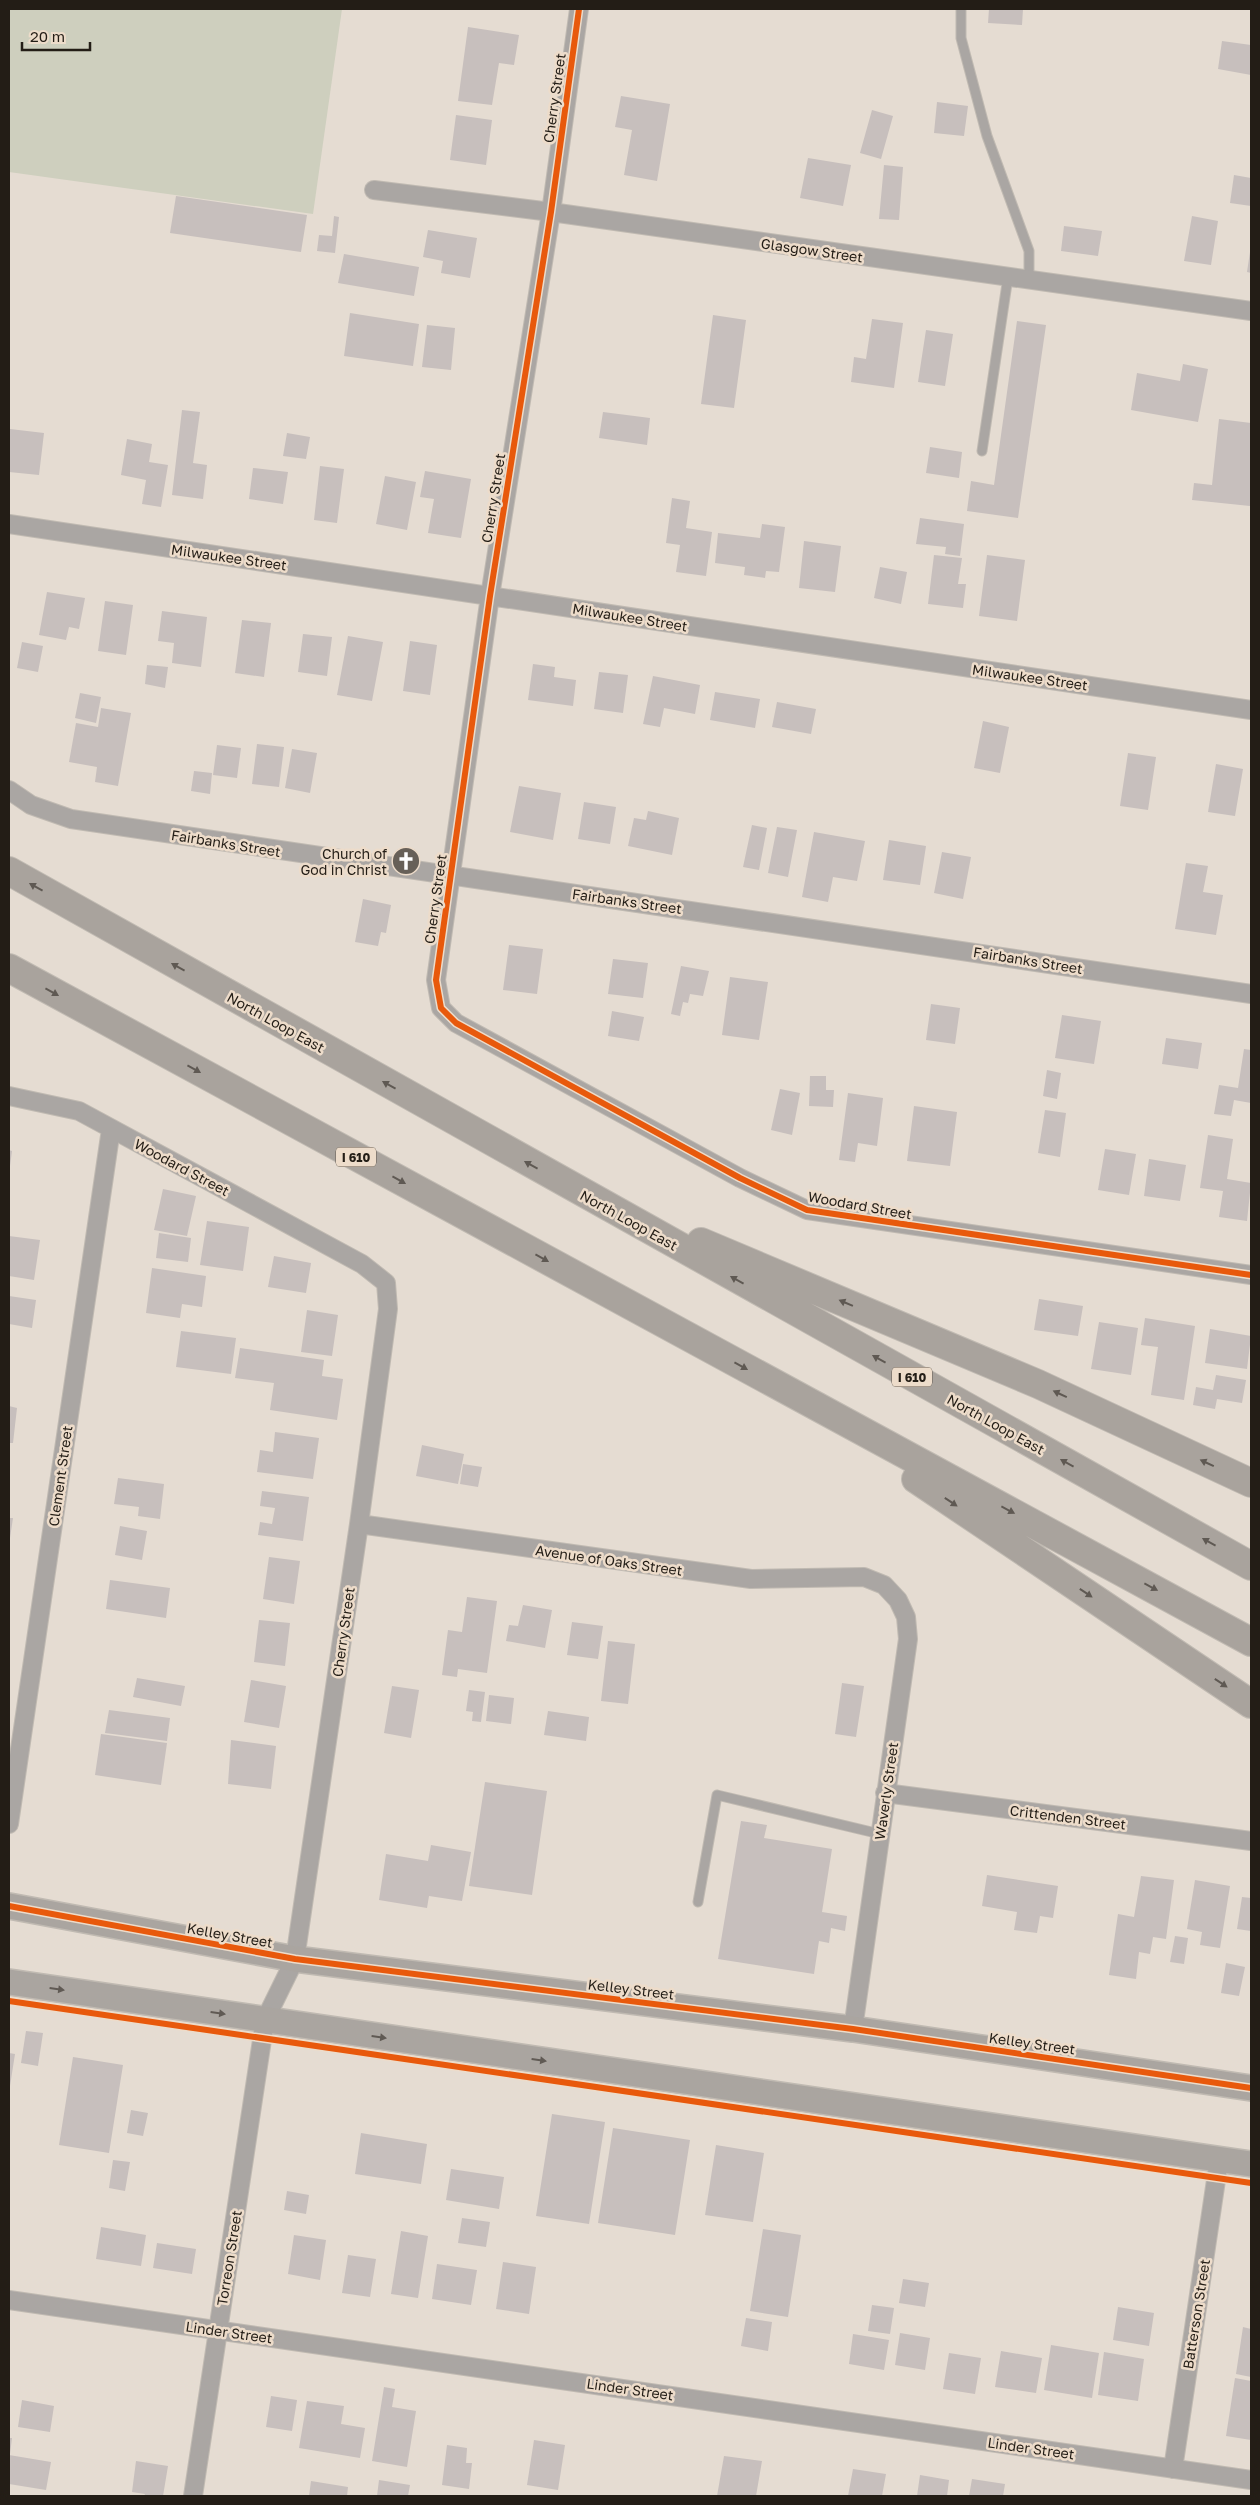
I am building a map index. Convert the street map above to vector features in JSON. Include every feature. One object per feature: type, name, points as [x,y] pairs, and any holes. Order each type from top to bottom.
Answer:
[{"type":"highway","name":"North Loop East","points":[[9,871],[573,1189],[1251,1566]]},
{"type":"highway","name":"I 610","points":[[9,968],[1251,1642]]},
{"type":"highway","points":[[573,1189],[1038,1384],[1251,1483]]},
{"type":"highway","points":[[780,1388],[1251,1704]]},
{"type":"main road","name":"Kelley Street","points":[[9,1906],[295,1959],[853,2029],[1251,2088]]},
{"type":"main road","points":[[9,1982],[1251,2164]]},
{"type":"street","name":"Cherry Street","points":[[438,991],[436,980],[490,596],[551,212],[578,9]]},
{"type":"street","name":"Glasgow Street","points":[[374,190],[551,212],[1251,311]]},
{"type":"street","name":"Milwaukee Street","points":[[9,524],[1251,710]]},
{"type":"street","name":"Fairbanks Street","points":[[9,790],[31,805],[71,820],[451,877],[799,925],[1251,994]]},
{"type":"street","name":"Woodard Street","points":[[438,991],[441,1008],[456,1022],[740,1178],[807,1210],[1251,1275]]},
{"type":"street","name":"Woodard Street","points":[[9,1096],[79,1112],[348,1256]]},
{"type":"street","name":"Clement Street","points":[[9,1824],[111,1129]]},
{"type":"street","name":"Cherry Street","points":[[264,2020],[295,1959],[359,1524],[388,1308],[386,1283],[362,1264],[348,1256]]},
{"type":"street","name":"Avenue of Oaks Street","points":[[359,1524],[751,1579],[782,1580],[860,1576]]},
{"type":"street","name":"Waverly Street","points":[[853,2029],[908,1639],[906,1617],[898,1600],[884,1585],[860,1576]]},
{"type":"street","name":"Crittenden Street","points":[[885,1793],[1251,1841]]},
{"type":"street","name":"Torreon Street","points":[[193,2496],[264,2020]]},
{"type":"street","name":"Batterson Street","points":[[1173,2468],[1219,2160]]},
{"type":"street","name":"Linder Street","points":[[9,2300],[1251,2480]]},
{"type":"lane","points":[[961,9],[961,38],[987,136],[1029,251],[1029,280]]},
{"type":"lane","points":[[982,452],[1008,277]]},
{"type":"lane","points":[[698,1902],[717,1795],[880,1834]]},
{"type":"green space","points":[[9,9],[342,9],[313,214],[9,172]]},
{"type":"building","points":[[989,9],[1023,9],[1022,25],[988,23]]},
{"type":"building","points":[[468,27],[519,35],[514,65],[499,63],[492,105],[458,101]]},
{"type":"building","points":[[1222,41],[1251,45],[1251,75],[1218,69]]},
{"type":"building","points":[[621,96],[670,104],[657,181],[624,175],[632,130],[615,127]]},
{"type":"building","points":[[937,102],[968,106],[964,136],[934,133]]},
{"type":"building","points":[[872,110],[893,116],[881,159],[860,153]]},
{"type":"building","points":[[456,115],[492,120],[486,165],[450,160]]},
{"type":"building","points":[[808,158],[851,165],[843,206],[800,198]]},
{"type":"building","points":[[884,165],[903,167],[899,220],[879,219]]},
{"type":"building","points":[[1234,175],[1251,178],[1251,206],[1230,203]]},
{"type":"building","points":[[176,196],[307,215],[301,252],[170,233]]},
{"type":"building","points":[[334,216],[339,217],[335,253],[317,251],[319,235],[332,236]]},
{"type":"building","points":[[1192,216],[1218,221],[1211,265],[1184,261]]},
{"type":"building","points":[[1064,226],[1102,231],[1098,256],[1061,251]]},
{"type":"building","points":[[428,230],[477,238],[470,278],[441,273],[443,261],[423,257]]},
{"type":"building","points":[[1251,252],[1251,273],[1247,272]]},
{"type":"building","points":[[344,254],[419,267],[414,296],[338,283]]},
{"type":"building","points":[[350,313],[419,324],[413,366],[344,356]]},
{"type":"building","points":[[713,315],[746,320],[734,408],[701,404]]},
{"type":"building","points":[[872,319],[903,323],[894,388],[851,382],[854,357],[866,359]]},
{"type":"building","points":[[1017,321],[1046,325],[1018,518],[967,511],[971,481],[994,485]]},
{"type":"building","points":[[427,325],[455,328],[451,370],[422,367]]},
{"type":"building","points":[[926,330],[953,334],[945,386],[918,382]]},
{"type":"building","points":[[1183,364],[1208,369],[1198,422],[1131,410],[1137,373],[1180,381]]},
{"type":"building","points":[[182,410],[200,412],[193,463],[207,465],[203,499],[172,495]]},
{"type":"building","points":[[603,412],[650,418],[647,445],[599,438]]},
{"type":"building","points":[[1219,419],[1251,423],[1250,506],[1192,500],[1194,483],[1212,485]]},
{"type":"building","points":[[10,429],[44,433],[39,475],[9,472]]},
{"type":"building","points":[[287,433],[310,437],[306,459],[283,456]]},
{"type":"building","points":[[127,439],[152,444],[149,462],[168,465],[161,507],[142,504],[146,480],[121,475]]},
{"type":"building","points":[[930,447],[962,452],[959,478],[926,473]]},
{"type":"building","points":[[320,466],[344,469],[337,523],[314,520]]},
{"type":"building","points":[[253,468],[288,472],[283,504],[249,499]]},
{"type":"building","points":[[425,471],[471,479],[461,538],[428,533],[434,499],[420,497]]},
{"type":"building","points":[[385,476],[416,482],[407,530],[376,524]]},
{"type":"building","points":[[672,498],[690,501],[686,528],[712,532],[706,576],[676,572],[680,545],[666,543]]},
{"type":"building","points":[[920,518],[964,524],[960,556],[945,554],[946,547],[916,544]]},
{"type":"building","points":[[762,524],[785,527],[779,572],[766,571],[765,578],[744,575],[745,567],[715,563],[718,533],[760,538]]},
{"type":"building","points":[[804,541],[841,546],[835,592],[799,588]]},
{"type":"building","points":[[934,555],[962,558],[958,584],[966,584],[963,608],[928,604]]},
{"type":"building","points":[[987,555],[1025,560],[1017,621],[979,616]]},
{"type":"building","points":[[880,567],[907,572],[901,604],[874,598]]},
{"type":"building","points":[[47,592],[85,598],[79,629],[69,627],[66,640],[39,635]]},
{"type":"building","points":[[105,601],[133,605],[126,655],[98,651]]},
{"type":"building","points":[[162,611],[207,617],[201,667],[172,663],[174,643],[158,641]]},
{"type":"building","points":[[242,620],[271,623],[264,677],[235,673]]},
{"type":"building","points":[[303,634],[332,637],[327,676],[298,672]]},
{"type":"building","points":[[348,636],[383,642],[372,701],[337,695]]},
{"type":"building","points":[[410,641],[437,645],[430,695],[403,691]]},
{"type":"building","points":[[22,642],[43,646],[38,672],[17,668]]},
{"type":"building","points":[[533,664],[555,667],[554,677],[576,680],[573,706],[528,700]]},
{"type":"building","points":[[147,665],[168,667],[165,688],[145,684]]},
{"type":"building","points":[[599,672],[628,675],[623,713],[594,709]]},
{"type":"building","points":[[653,676],[700,685],[695,714],[664,708],[660,727],[643,724]]},
{"type":"building","points":[[715,692],[760,699],[755,728],[710,720]]},
{"type":"building","points":[[80,693],[101,697],[96,723],[75,718]]},
{"type":"building","points":[[777,702],[816,709],[811,734],[772,727]]},
{"type":"building","points":[[101,708],[131,713],[118,786],[95,782],[97,767],[69,762],[76,723],[98,727]]},
{"type":"building","points":[[983,721],[1009,727],[1000,773],[974,768]]},
{"type":"building","points":[[257,744],[284,747],[279,787],[252,784]]},
{"type":"building","points":[[217,745],[241,748],[237,778],[213,775]]},
{"type":"building","points":[[292,749],[317,753],[310,793],[285,788]]},
{"type":"building","points":[[1128,753],[1156,757],[1148,810],[1120,806]]},
{"type":"building","points":[[1216,764],[1243,769],[1235,816],[1208,812]]},
{"type":"building","points":[[194,771],[212,773],[210,794],[191,791]]},
{"type":"building","points":[[519,786],[561,793],[553,840],[510,832]]},
{"type":"building","points":[[584,802],[616,807],[610,844],[578,839]]},
{"type":"building","points":[[648,811],[679,818],[672,855],[628,846],[634,818],[646,820]]},
{"type":"building","points":[[752,825],[767,828],[759,870],[743,867]]},
{"type":"building","points":[[777,827],[797,830],[788,877],[768,873]]},
{"type":"building","points":[[814,832],[865,841],[857,881],[833,877],[828,902],[802,897]]},
{"type":"building","points":[[889,840],[926,846],[920,885],[883,880]]},
{"type":"building","points":[[942,852],[971,857],[963,899],[934,893]]},
{"type":"building","points":[[1186,863],[1208,866],[1203,892],[1223,895],[1216,935],[1175,929]]},
{"type":"building","points":[[363,899],[391,905],[386,933],[381,932],[378,946],[355,942]]},
{"type":"building","points":[[509,945],[543,949],[537,994],[503,990]]},
{"type":"building","points":[[613,959],[648,963],[643,998],[608,994]]},
{"type":"building","points":[[681,966],[709,971],[703,996],[690,994],[688,1003],[683,1002],[680,1016],[671,1014]]},
{"type":"building","points":[[730,977],[768,982],[759,1040],[722,1035]]},
{"type":"building","points":[[931,1004],[960,1008],[955,1044],[926,1040]]},
{"type":"building","points":[[612,1011],[644,1017],[639,1041],[608,1036]]},
{"type":"building","points":[[1062,1015],[1101,1021],[1094,1064],[1055,1058]]},
{"type":"building","points":[[1166,1038],[1202,1043],[1198,1069],[1162,1064]]},
{"type":"building","points":[[1244,1049],[1251,1050],[1251,1103],[1234,1100],[1231,1116],[1214,1114],[1219,1085],[1238,1088]]},
{"type":"building","points":[[1047,1070],[1061,1073],[1057,1099],[1043,1096]]},
{"type":"building","points":[[810,1076],[826,1076],[826,1090],[834,1090],[833,1107],[809,1106]]},
{"type":"building","points":[[780,1089],[800,1093],[792,1135],[771,1130]]},
{"type":"building","points":[[848,1093],[883,1098],[877,1146],[858,1143],[855,1162],[839,1160]]},
{"type":"building","points":[[914,1106],[957,1112],[950,1166],[907,1161]]},
{"type":"building","points":[[1045,1110],[1066,1113],[1060,1157],[1038,1153]]},
{"type":"building","points":[[1208,1135],[1233,1139],[1227,1179],[1251,1183],[1247,1221],[1219,1217],[1223,1191],[1200,1188]]},
{"type":"building","points":[[1105,1149],[1136,1154],[1129,1195],[1098,1190]]},
{"type":"building","points":[[9,1150],[12,1151],[10,1166],[9,1166]]},
{"type":"building","points":[[1149,1159],[1186,1165],[1180,1201],[1144,1196]]},
{"type":"building","points":[[163,1189],[196,1196],[187,1236],[154,1230]]},
{"type":"building","points":[[207,1221],[249,1227],[243,1271],[200,1265]]},
{"type":"building","points":[[159,1233],[191,1238],[188,1262],[156,1258]]},
{"type":"building","points":[[9,1236],[40,1240],[34,1280],[9,1276]]},
{"type":"building","points":[[274,1256],[311,1263],[306,1293],[268,1287]]},
{"type":"building","points":[[152,1268],[206,1276],[202,1307],[182,1304],[180,1318],[146,1313]]},
{"type":"building","points":[[9,1296],[36,1300],[32,1328],[9,1324]]},
{"type":"building","points":[[1039,1299],[1083,1306],[1078,1336],[1034,1330]]},
{"type":"building","points":[[307,1310],[338,1315],[332,1356],[301,1352]]},
{"type":"building","points":[[1145,1318],[1195,1326],[1184,1400],[1151,1395],[1158,1347],[1141,1345]]},
{"type":"building","points":[[1099,1322],[1138,1328],[1131,1375],[1091,1369]]},
{"type":"building","points":[[1210,1329],[1251,1336],[1247,1369],[1205,1363]]},
{"type":"building","points":[[181,1331],[236,1338],[231,1374],[176,1367]]},
{"type":"building","points":[[240,1348],[324,1360],[322,1376],[343,1379],[337,1420],[270,1410],[274,1383],[235,1378]]},
{"type":"building","points":[[1216,1375],[1246,1380],[1242,1403],[1217,1399],[1215,1409],[1193,1405],[1196,1387],[1213,1390]]},
{"type":"building","points":[[9,1406],[17,1408],[13,1443],[9,1443]]},
{"type":"building","points":[[275,1432],[319,1438],[313,1479],[257,1472],[260,1450],[273,1452]]},
{"type":"building","points":[[422,1445],[464,1454],[458,1484],[416,1476]]},
{"type":"building","points":[[463,1464],[482,1467],[478,1487],[460,1484]]},
{"type":"building","points":[[118,1478],[164,1484],[160,1519],[138,1516],[139,1507],[114,1504]]},
{"type":"building","points":[[262,1491],[309,1497],[303,1541],[258,1535],[260,1522],[272,1524],[275,1508],[260,1506]]},
{"type":"building","points":[[9,1518],[13,1518],[10,1538],[9,1538]]},
{"type":"building","points":[[120,1526],[147,1531],[142,1560],[115,1555]]},
{"type":"building","points":[[269,1557],[300,1561],[294,1604],[263,1599]]},
{"type":"building","points":[[110,1580],[170,1588],[166,1618],[106,1609]]},
{"type":"building","points":[[467,1597],[497,1601],[487,1673],[458,1669],[457,1677],[442,1675],[448,1630],[462,1632]]},
{"type":"building","points":[[523,1605],[552,1610],[545,1648],[506,1641],[509,1625],[518,1626]]},
{"type":"building","points":[[259,1620],[290,1623],[285,1666],[254,1662]]},
{"type":"building","points":[[572,1622],[603,1626],[598,1659],[567,1655]]},
{"type":"building","points":[[608,1641],[635,1644],[628,1704],[601,1701]]},
{"type":"building","points":[[137,1678],[185,1686],[181,1706],[133,1697]]},
{"type":"building","points":[[251,1680],[286,1686],[279,1728],[244,1722]]},
{"type":"building","points":[[842,1683],[864,1686],[856,1737],[835,1734]]},
{"type":"building","points":[[392,1686],[419,1690],[411,1738],[384,1733]]},
{"type":"building","points":[[469,1690],[485,1692],[481,1722],[472,1721],[473,1712],[466,1711]]},
{"type":"building","points":[[489,1695],[514,1698],[511,1724],[486,1721]]},
{"type":"building","points":[[109,1710],[170,1718],[167,1741],[105,1733]]},
{"type":"building","points":[[548,1711],[589,1717],[586,1741],[544,1735]]},
{"type":"building","points":[[101,1734],[167,1743],[161,1785],[95,1775]]},
{"type":"building","points":[[231,1740],[276,1746],[271,1789],[228,1784]]},
{"type":"building","points":[[485,1782],[547,1791],[532,1895],[469,1886]]},
{"type":"building","points":[[741,1821],[767,1825],[764,1838],[832,1849],[822,1912],[847,1916],[845,1931],[831,1928],[829,1943],[819,1941],[814,1974],[718,1959]]},
{"type":"building","points":[[431,1845],[471,1852],[462,1901],[429,1896],[427,1908],[379,1900],[386,1854],[428,1861]]},
{"type":"building","points":[[987,1875],[1058,1886],[1053,1918],[1040,1916],[1037,1933],[1014,1930],[1017,1912],[982,1906]]},
{"type":"building","points":[[1141,1876],[1174,1880],[1166,1939],[1153,1937],[1150,1954],[1139,1952],[1136,1979],[1109,1975],[1118,1914],[1134,1917]]},
{"type":"building","points":[[1195,1880],[1230,1886],[1220,1948],[1200,1945],[1202,1932],[1187,1929]]},
{"type":"building","points":[[1242,1897],[1251,1898],[1251,1931],[1237,1929]]},
{"type":"building","points":[[1175,1936],[1188,1938],[1184,1964],[1170,1962]]},
{"type":"building","points":[[1226,1963],[1245,1967],[1239,1996],[1221,1993]]},
{"type":"building","points":[[26,2031],[43,2033],[38,2066],[21,2063]]},
{"type":"building","points":[[9,2053],[15,2054],[10,2086],[9,2086]]},
{"type":"building","points":[[73,2057],[123,2065],[109,2153],[59,2145]]},
{"type":"building","points":[[131,2110],[148,2113],[143,2136],[127,2133]]},
{"type":"building","points":[[552,2114],[605,2122],[589,2224],[536,2216]]},
{"type":"building","points":[[613,2128],[690,2140],[675,2235],[598,2223]]},
{"type":"building","points":[[361,2133],[427,2144],[421,2184],[355,2174]]},
{"type":"building","points":[[716,2145],[764,2153],[753,2222],[705,2215]]},
{"type":"building","points":[[113,2160],[130,2162],[125,2191],[109,2188]]},
{"type":"building","points":[[451,2169],[504,2177],[499,2209],[446,2200]]},
{"type":"building","points":[[287,2191],[309,2195],[306,2214],[284,2210]]},
{"type":"building","points":[[462,2218],[490,2222],[486,2247],[458,2243]]},
{"type":"building","points":[[101,2227],[146,2235],[141,2266],[96,2259]]},
{"type":"building","points":[[763,2229],[801,2235],[788,2317],[750,2311]]},
{"type":"building","points":[[401,2231],[428,2236],[418,2298],[391,2294]]},
{"type":"building","points":[[294,2235],[326,2240],[320,2280],[288,2274]]},
{"type":"building","points":[[157,2243],[196,2249],[192,2274],[153,2268]]},
{"type":"building","points":[[348,2255],[376,2259],[370,2297],[342,2293]]},
{"type":"building","points":[[503,2262],[536,2267],[529,2314],[496,2309]]},
{"type":"building","points":[[437,2264],[477,2270],[471,2305],[432,2299]]},
{"type":"building","points":[[903,2279],[929,2283],[925,2307],[899,2303]]},
{"type":"building","points":[[872,2305],[894,2308],[890,2334],[868,2331]]},
{"type":"building","points":[[1118,2307],[1154,2313],[1149,2346],[1113,2340]]},
{"type":"building","points":[[746,2318],[772,2322],[768,2351],[741,2346]]},
{"type":"building","points":[[1243,2327],[1251,2329],[1251,2377],[1236,2374]]},
{"type":"building","points":[[900,2333],[930,2338],[925,2370],[895,2365]]},
{"type":"building","points":[[853,2334],[889,2340],[884,2370],[849,2364]]},
{"type":"building","points":[[1051,2345],[1099,2353],[1092,2398],[1044,2390]]},
{"type":"building","points":[[1001,2351],[1042,2358],[1036,2393],[995,2387]]},
{"type":"building","points":[[1104,2352],[1144,2359],[1138,2401],[1098,2395]]},
{"type":"building","points":[[949,2353],[981,2358],[975,2394],[943,2389]]},
{"type":"building","points":[[1235,2378],[1251,2381],[1251,2440],[1226,2436]]},
{"type":"building","points":[[384,2387],[395,2389],[392,2407],[416,2411],[407,2467],[372,2461]]},
{"type":"building","points":[[271,2396],[297,2400],[292,2431],[266,2427]]},
{"type":"building","points":[[22,2400],[54,2406],[50,2432],[18,2427]]},
{"type":"building","points":[[307,2401],[344,2406],[341,2424],[365,2428],[360,2458],[299,2448]]},
{"type":"building","points":[[9,2438],[12,2438],[10,2454],[9,2454]]},
{"type":"building","points":[[534,2440],[565,2445],[558,2490],[527,2485]]},
{"type":"building","points":[[447,2445],[467,2448],[466,2463],[472,2463],[469,2489],[442,2485]]},
{"type":"building","points":[[9,2455],[51,2462],[46,2490],[9,2484]]},
{"type":"building","points":[[724,2456],[762,2461],[756,2496],[717,2496]]},
{"type":"building","points":[[136,2461],[168,2466],[163,2496],[144,2496],[145,2494],[132,2492]]},
{"type":"building","points":[[853,2469],[886,2474],[882,2496],[848,2496]]},
{"type":"building","points":[[920,2475],[949,2480],[947,2496],[917,2496]]},
{"type":"building","points":[[972,2479],[1005,2484],[1003,2496],[969,2496]]},
{"type":"building","points":[[379,2480],[410,2485],[408,2496],[377,2496]]},
{"type":"building","points":[[311,2481],[348,2487],[347,2496],[309,2496]]},
{"type":"cycle path","points":[[579,9],[551,212],[490,596],[436,980],[441,1008],[456,1023],[740,1178],[807,1210],[1251,1275]]},
{"type":"cycle path","points":[[9,1906],[295,1959],[853,2029],[1251,2088]]},
{"type":"cycle path","points":[[9,2001],[1251,2183]]},
{"type":"place","name":"Church of God in Christ","points":[[406,861]]}]
